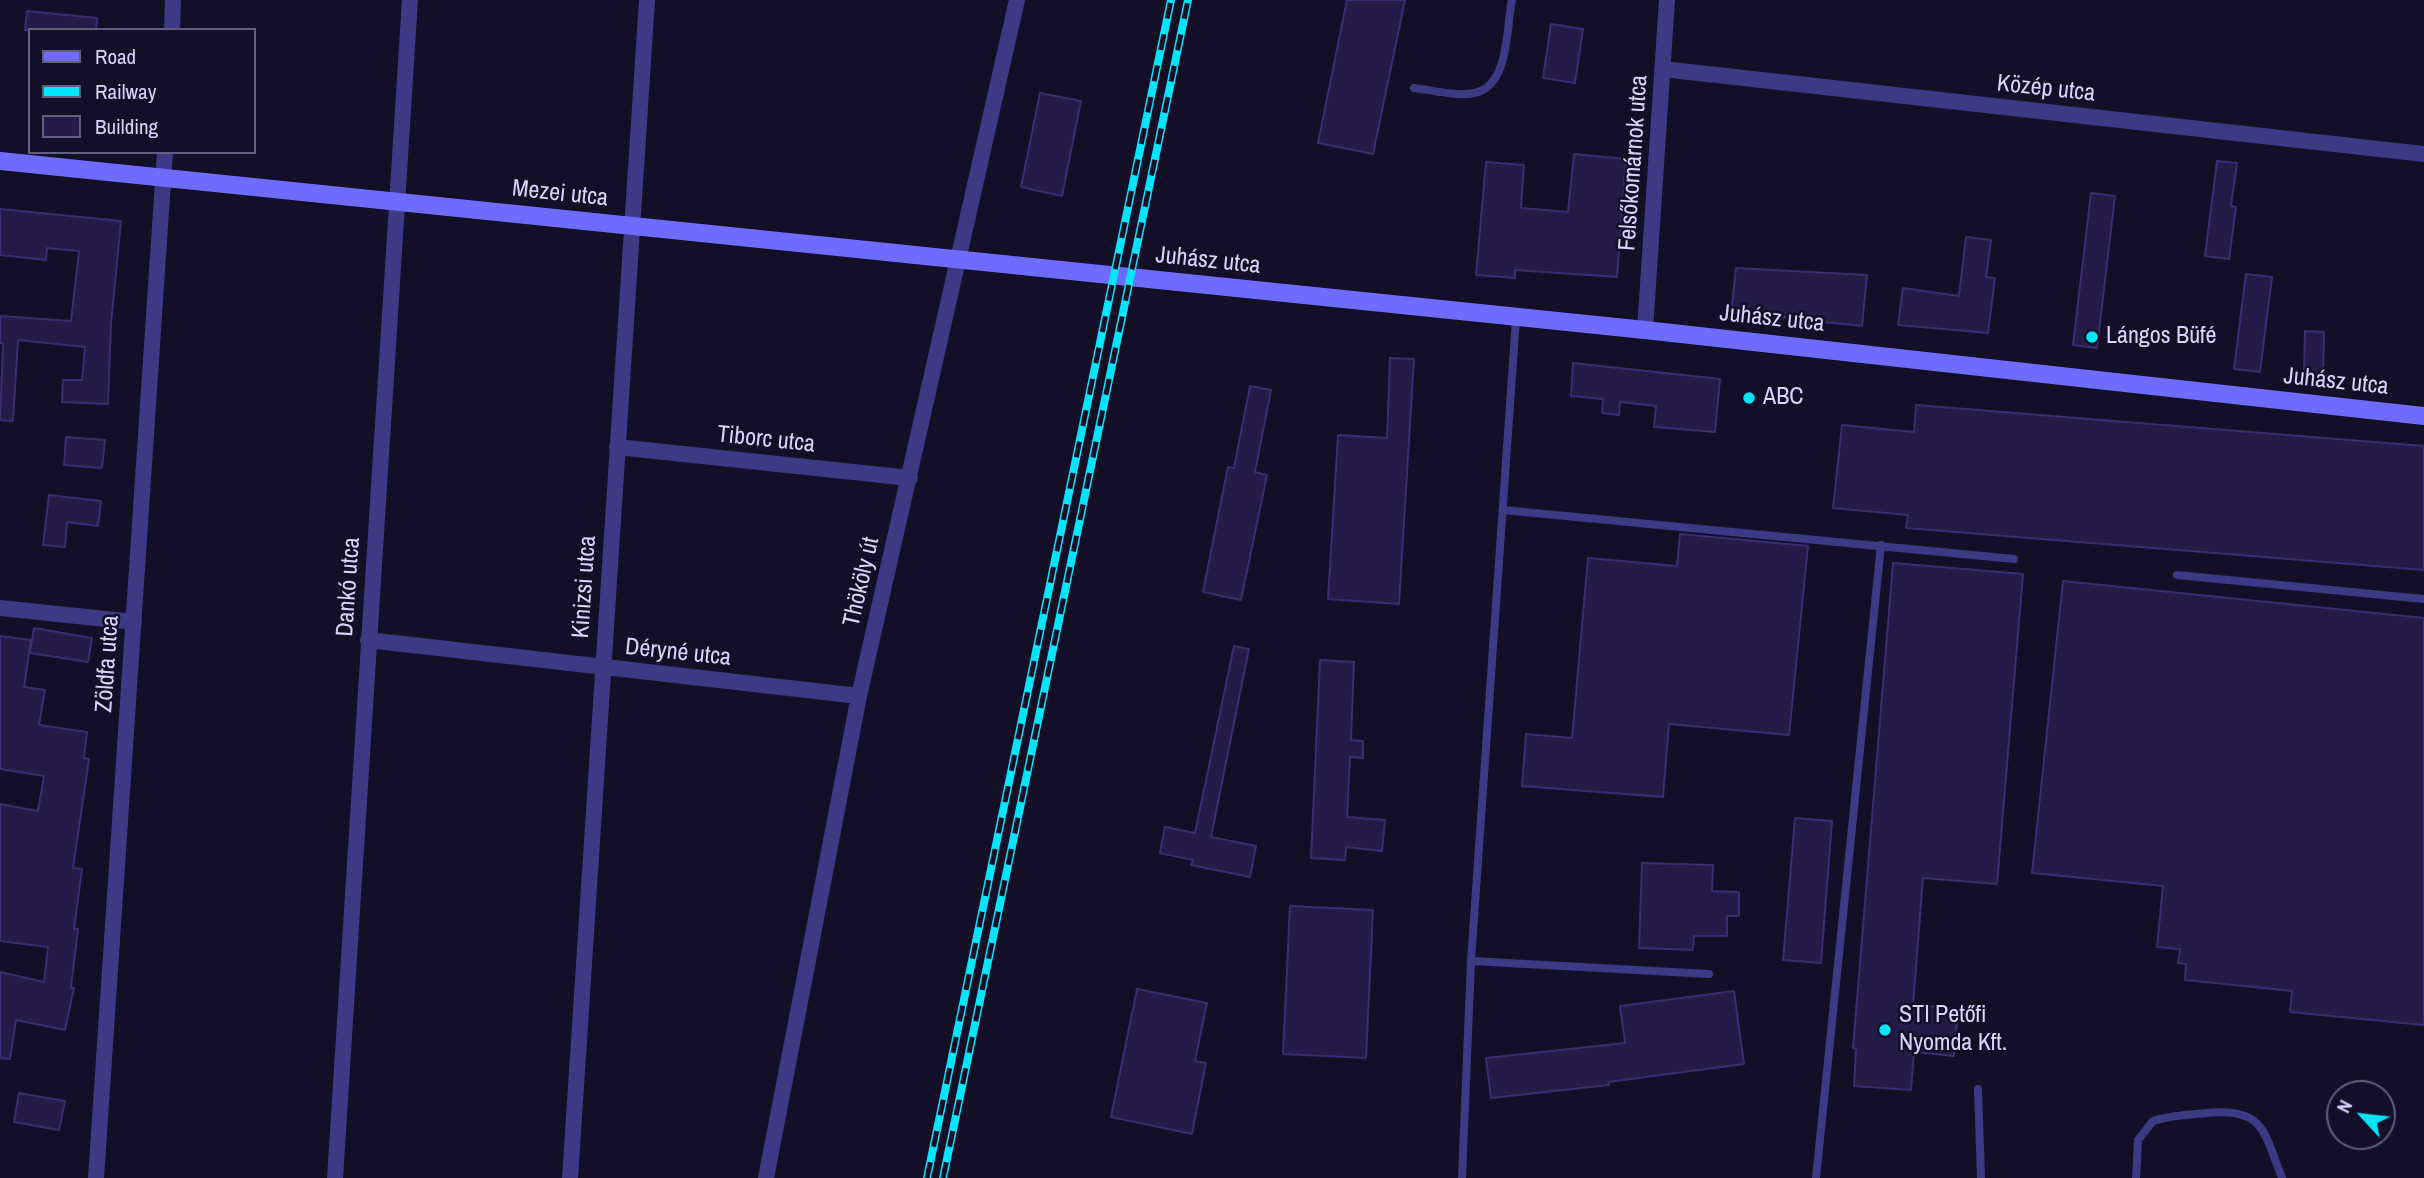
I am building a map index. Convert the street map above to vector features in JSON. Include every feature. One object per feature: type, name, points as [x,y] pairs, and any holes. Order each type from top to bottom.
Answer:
[{"type":"street","points":[[172,28],[173,0]]},
{"type":"street","name":"Dankó utca","points":[[335,1178],[410,0]]},
{"type":"street","name":"Kinizsi utca","points":[[570,1178],[646,0]]},
{"type":"street","name":"Thököly út","points":[[766,1178],[859,696],[1017,0]]},
{"type":"street","name":"Felsőkomárnok utca","points":[[1645,330],[1667,0]]},
{"type":"street","name":"Közép utca","points":[[1663,69],[2424,154]]},
{"type":"street","name":"Zöldfa utca","points":[[96,1178],[165,154]]},
{"type":"street","name":"Mezei utca","points":[[0,161],[1115,275]]},
{"type":"street","name":"Juhász utca","points":[[1115,275],[2424,416]]},
{"type":"street","name":"Tiborc utca","points":[[617,447],[910,478]]},
{"type":"street","points":[[0,608],[134,622]]},
{"type":"street","name":"Déryné utca","points":[[368,640],[859,696]]},
{"type":"lane","points":[[1414,88],[1477,93],[1493,82],[1502,65],[1512,0]]},
{"type":"lane","points":[[1462,1178],[1471,961],[1516,319]]},
{"type":"lane","points":[[1503,510],[2014,559]]},
{"type":"lane","points":[[1816,1178],[1881,545]]},
{"type":"lane","points":[[2177,575],[2424,599]]},
{"type":"lane","points":[[1471,961],[1709,974]]},
{"type":"lane","points":[[1978,1089],[1981,1178]]},
{"type":"lane","points":[[2136,1178],[2138,1140],[2153,1121],[2229,1111],[2248,1116],[2257,1122],[2282,1178]]},
{"type":"building","points":[[1347,0],[1405,0],[1373,154],[1318,143]]},
{"type":"building","points":[[27,11],[97,18],[96,28],[25,30]]},
{"type":"building","points":[[1551,24],[1583,29],[1575,83],[1543,78]]},
{"type":"building","points":[[1040,93],[1081,101],[1062,196],[1021,187]]},
{"type":"building","points":[[1574,154],[1626,159],[1617,277],[1515,270],[1515,278],[1476,275],[1486,162],[1524,165],[1521,208],[1568,212]]},
{"type":"building","points":[[2217,161],[2237,163],[2231,206],[2236,207],[2229,259],[2205,256]]},
{"type":"building","points":[[2091,193],[2115,196],[2097,348],[2073,345]]},
{"type":"building","points":[[0,209],[121,221],[111,324],[108,404],[62,402],[63,380],[82,380],[85,347],[18,340],[13,421],[0,420],[3,344],[0,343],[0,316],[71,321],[79,251],[47,248],[46,260],[0,255]]},
{"type":"building","points":[[1966,237],[1991,240],[1986,277],[1995,278],[1988,333],[1898,325],[1903,288],[1959,296]]},
{"type":"building","points":[[1736,268],[1867,275],[1862,326],[1813,319],[1731,314]]},
{"type":"building","points":[[2246,274],[2272,277],[2260,372],[2234,369]]},
{"type":"building","points":[[2305,331],[2324,332],[2323,376],[2304,375]]},
{"type":"building","points":[[1390,358],[1414,359],[1399,604],[1328,599],[1338,435],[1387,438]]},
{"type":"building","points":[[1573,363],[1720,379],[1715,432],[1654,427],[1656,406],[1620,402],[1619,415],[1602,413],[1603,399],[1571,396]]},
{"type":"building","points":[[1250,386],[1271,390],[1255,472],[1267,475],[1241,600],[1203,592],[1228,467],[1234,468]]},
{"type":"building","points":[[1916,405],[2424,446],[2424,570],[1906,528],[1908,515],[1833,508],[1842,425],[1914,432]]},
{"type":"building","points":[[66,437],[105,440],[102,468],[64,465]]},
{"type":"building","points":[[49,495],[101,501],[98,526],[67,522],[65,547],[43,545]]},
{"type":"building","points":[[1680,534],[1808,546],[1789,735],[1669,724],[1663,797],[1522,786],[1526,734],[1572,738],[1588,558],[1677,566]]},
{"type":"building","points":[[1893,563],[2023,574],[1997,884],[1923,878],[1913,1005],[1958,1009],[1954,1056],[1914,1052],[1911,1090],[1854,1086],[1856,1049],[1853,1048]]},
{"type":"building","points":[[2063,581],[2424,618],[2424,1025],[2290,1012],[2292,991],[2185,980],[2186,964],[2178,963],[2180,949],[2157,947],[2163,886],[2032,873]]},
{"type":"building","points":[[34,628],[92,638],[88,662],[30,653]]},
{"type":"building","points":[[0,636],[31,640],[24,687],[45,690],[39,725],[87,732],[84,758],[89,759],[73,868],[82,869],[74,929],[78,929],[71,988],[74,988],[65,1030],[16,1020],[10,1059],[0,1058],[0,972],[44,982],[48,947],[0,941],[0,804],[38,811],[44,776],[0,769]]},
{"type":"building","points":[[1234,646],[1249,649],[1211,837],[1256,846],[1250,877],[1191,865],[1193,860],[1160,853],[1165,827],[1195,833]]},
{"type":"building","points":[[1320,660],[1354,662],[1351,740],[1363,741],[1363,758],[1350,757],[1347,817],[1385,820],[1382,851],[1346,847],[1345,860],[1311,858]]},
{"type":"building","points":[[1795,818],[1832,821],[1821,963],[1783,960]]},
{"type":"building","points":[[1642,863],[1713,865],[1712,891],[1739,892],[1739,916],[1727,916],[1727,936],[1694,936],[1693,950],[1639,948]]},
{"type":"building","points":[[1290,906],[1373,910],[1366,1058],[1283,1054]]},
{"type":"building","points":[[1137,989],[1207,1003],[1195,1061],[1206,1063],[1192,1134],[1111,1117]]},
{"type":"building","points":[[1734,991],[1744,1064],[1608,1082],[1609,1085],[1491,1098],[1486,1058],[1625,1043],[1620,1006]]},
{"type":"building","points":[[19,1093],[65,1101],[59,1130],[14,1122]]},
{"type":"railway","points":[[927,1178],[1171,0]]},
{"type":"railway","points":[[943,1178],[1188,0]]},
{"type":"place","name":"Lángos Büfé","points":[[2092,337]]},
{"type":"place","name":"ABC","points":[[1749,398]]},
{"type":"place","name":"STI Petőfi Nyomda Kft.","points":[[1885,1030]]}]
